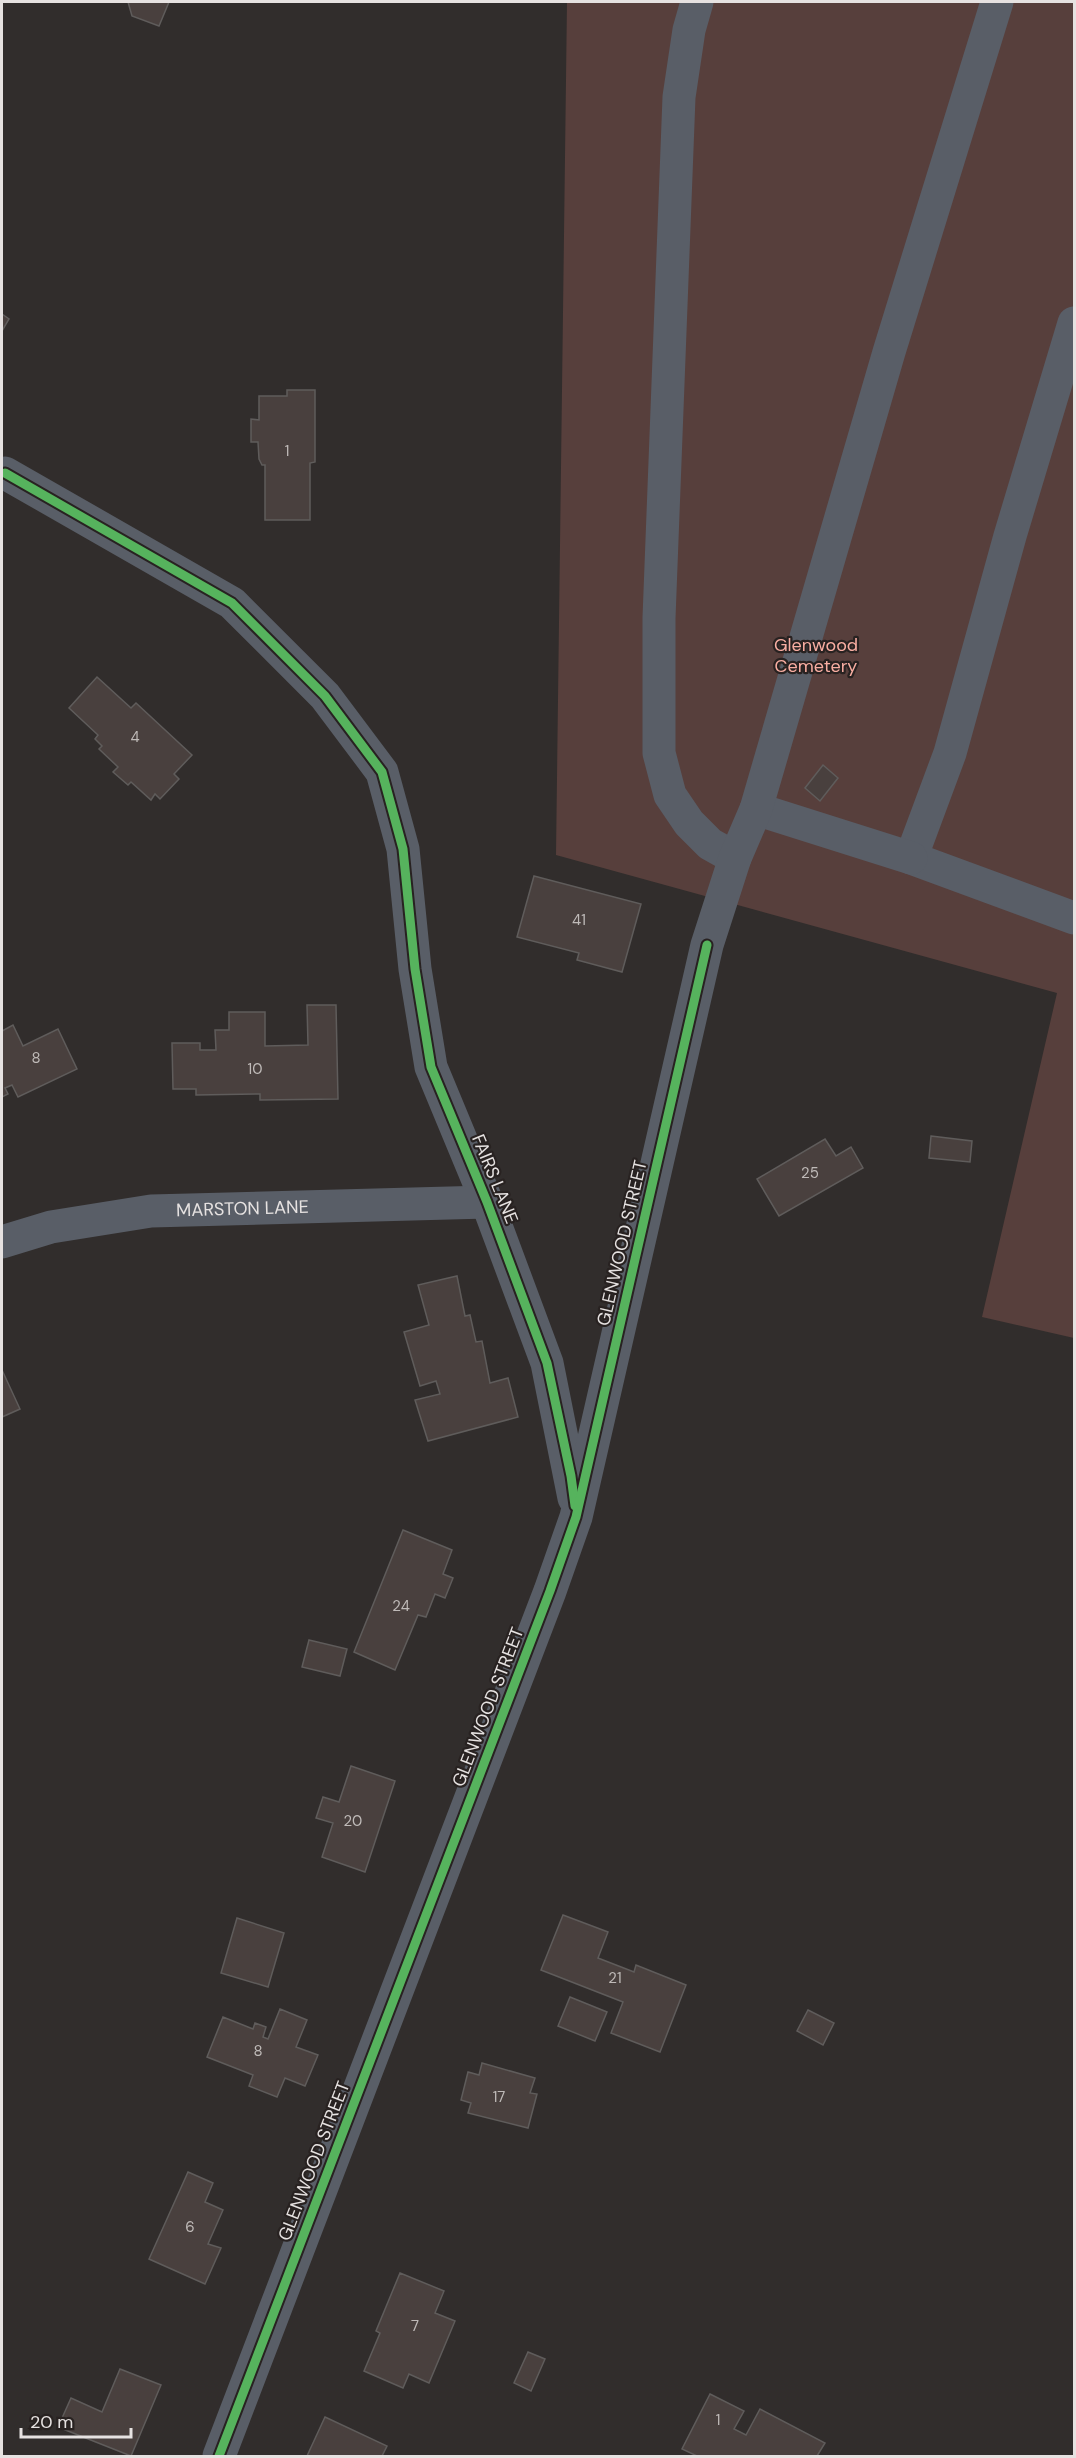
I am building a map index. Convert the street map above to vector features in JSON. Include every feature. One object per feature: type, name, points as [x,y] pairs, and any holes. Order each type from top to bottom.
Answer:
[{"type":"street","points":[[697,2],[689,30],[679,97],[659,618],[659,753],[670,795],[688,823],[710,844],[735,858]]},
{"type":"street","name":"GLENWOOD STREET","points":[[219,2457],[576,1517],[707,945],[735,858],[756,809],[889,352],[997,2]]},
{"type":"street","points":[[910,858],[950,753],[1010,536],[1074,323]]},
{"type":"street","name":"FAIRS LANE","points":[[5,473],[232,603],[325,696],[382,772],[403,849],[415,969],[431,1067],[487,1202],[548,1363],[571,1476],[576,1517]]},
{"type":"street","points":[[756,809],[910,858],[1074,918]]},
{"type":"street","name":"MARSTON LANE","points":[[2,1242],[51,1227],[151,1211],[487,1202]]},
{"type":"green space","name":"Glenwood Cemetery","points":[[567,2],[1074,2],[1074,1338],[982,1317],[1057,993],[556,855]]},
{"type":"building","points":[[128,2],[169,2],[159,26],[132,16]]},
{"type":"building","points":[[2,314],[9,319],[2,331]]},
{"type":"building","points":[[287,390],[315,390],[315,462],[310,463],[310,520],[265,520],[265,465],[262,465],[259,459],[258,442],[251,442],[251,419],[259,420],[259,396],[287,396]]},
{"type":"building","points":[[97,677],[131,708],[136,703],[192,755],[174,774],[179,779],[160,799],[155,794],[151,800],[131,782],[128,785],[113,772],[118,767],[99,749],[102,746],[95,739],[98,735],[69,708]]},
{"type":"building","points":[[823,765],[838,778],[820,801],[805,788]]},
{"type":"building","points":[[534,876],[641,904],[622,972],[577,960],[579,953],[517,937]]},
{"type":"building","points":[[307,1005],[336,1005],[338,1099],[260,1100],[260,1094],[196,1095],[196,1089],[173,1089],[172,1043],[200,1043],[200,1050],[216,1050],[215,1030],[229,1030],[229,1012],[265,1012],[265,1046],[308,1045]]},
{"type":"building","points":[[13,1025],[23,1046],[58,1029],[77,1069],[18,1097],[12,1085],[5,1088],[8,1094],[2,1097],[2,1031]]},
{"type":"building","points":[[931,1136],[972,1141],[970,1162],[929,1158]]},
{"type":"building","points":[[825,1139],[836,1156],[851,1147],[863,1168],[779,1216],[757,1179]]},
{"type":"building","points":[[457,1276],[465,1316],[470,1315],[476,1342],[482,1341],[490,1383],[508,1378],[518,1417],[428,1441],[415,1400],[440,1394],[436,1381],[420,1386],[404,1332],[429,1325],[418,1285]]},
{"type":"building","points":[[2,1370],[20,1409],[2,1417]]},
{"type":"building","points":[[403,1530],[452,1550],[443,1574],[453,1578],[445,1598],[435,1594],[426,1617],[418,1615],[395,1670],[354,1652]]},
{"type":"building","points":[[309,1640],[347,1649],[340,1676],[302,1667]]},
{"type":"building","points":[[351,1766],[395,1781],[365,1872],[322,1857],[333,1823],[316,1818],[323,1797],[339,1802]]},
{"type":"building","points":[[563,1915],[608,1932],[598,1958],[634,1972],[636,1965],[686,1985],[660,2052],[611,2033],[623,2002],[541,1970]]},
{"type":"building","points":[[237,1918],[284,1933],[268,1987],[221,1973]]},
{"type":"building","points":[[570,1997],[607,2012],[595,2041],[558,2026]]},
{"type":"building","points":[[280,2009],[307,2020],[296,2047],[318,2055],[305,2086],[285,2078],[277,2097],[249,2086],[253,2075],[207,2057],[223,2017],[253,2029],[255,2023],[266,2027],[263,2037],[268,2039]]},
{"type":"building","points":[[808,2010],[834,2023],[823,2045],[797,2031]]},
{"type":"building","points":[[482,2063],[535,2078],[530,2093],[537,2094],[528,2128],[468,2113],[471,2103],[461,2100],[468,2072],[479,2075]]},
{"type":"building","points":[[188,2172],[213,2183],[205,2202],[223,2210],[208,2244],[221,2248],[205,2284],[149,2259]]},
{"type":"building","points":[[400,2273],[444,2291],[435,2313],[455,2321],[429,2383],[409,2374],[403,2388],[364,2371],[380,2333],[376,2331]]},
{"type":"building","points":[[528,2352],[545,2359],[531,2391],[514,2383]]},
{"type":"building","points":[[120,2369],[161,2385],[131,2456],[58,2427],[71,2398],[102,2412]]},
{"type":"building","points":[[710,2394],[744,2411],[734,2429],[746,2435],[760,2409],[825,2443],[817,2456],[697,2456],[682,2449]]},
{"type":"building","points":[[325,2417],[387,2446],[382,2456],[307,2456]]},
{"type":"cycle path","points":[[5,473],[232,603],[325,696],[382,772],[403,849],[415,969],[431,1067],[487,1202],[547,1363],[571,1476],[575,1506]]},
{"type":"cycle path","points":[[219,2456],[550,1591],[576,1517],[707,945]]}]
